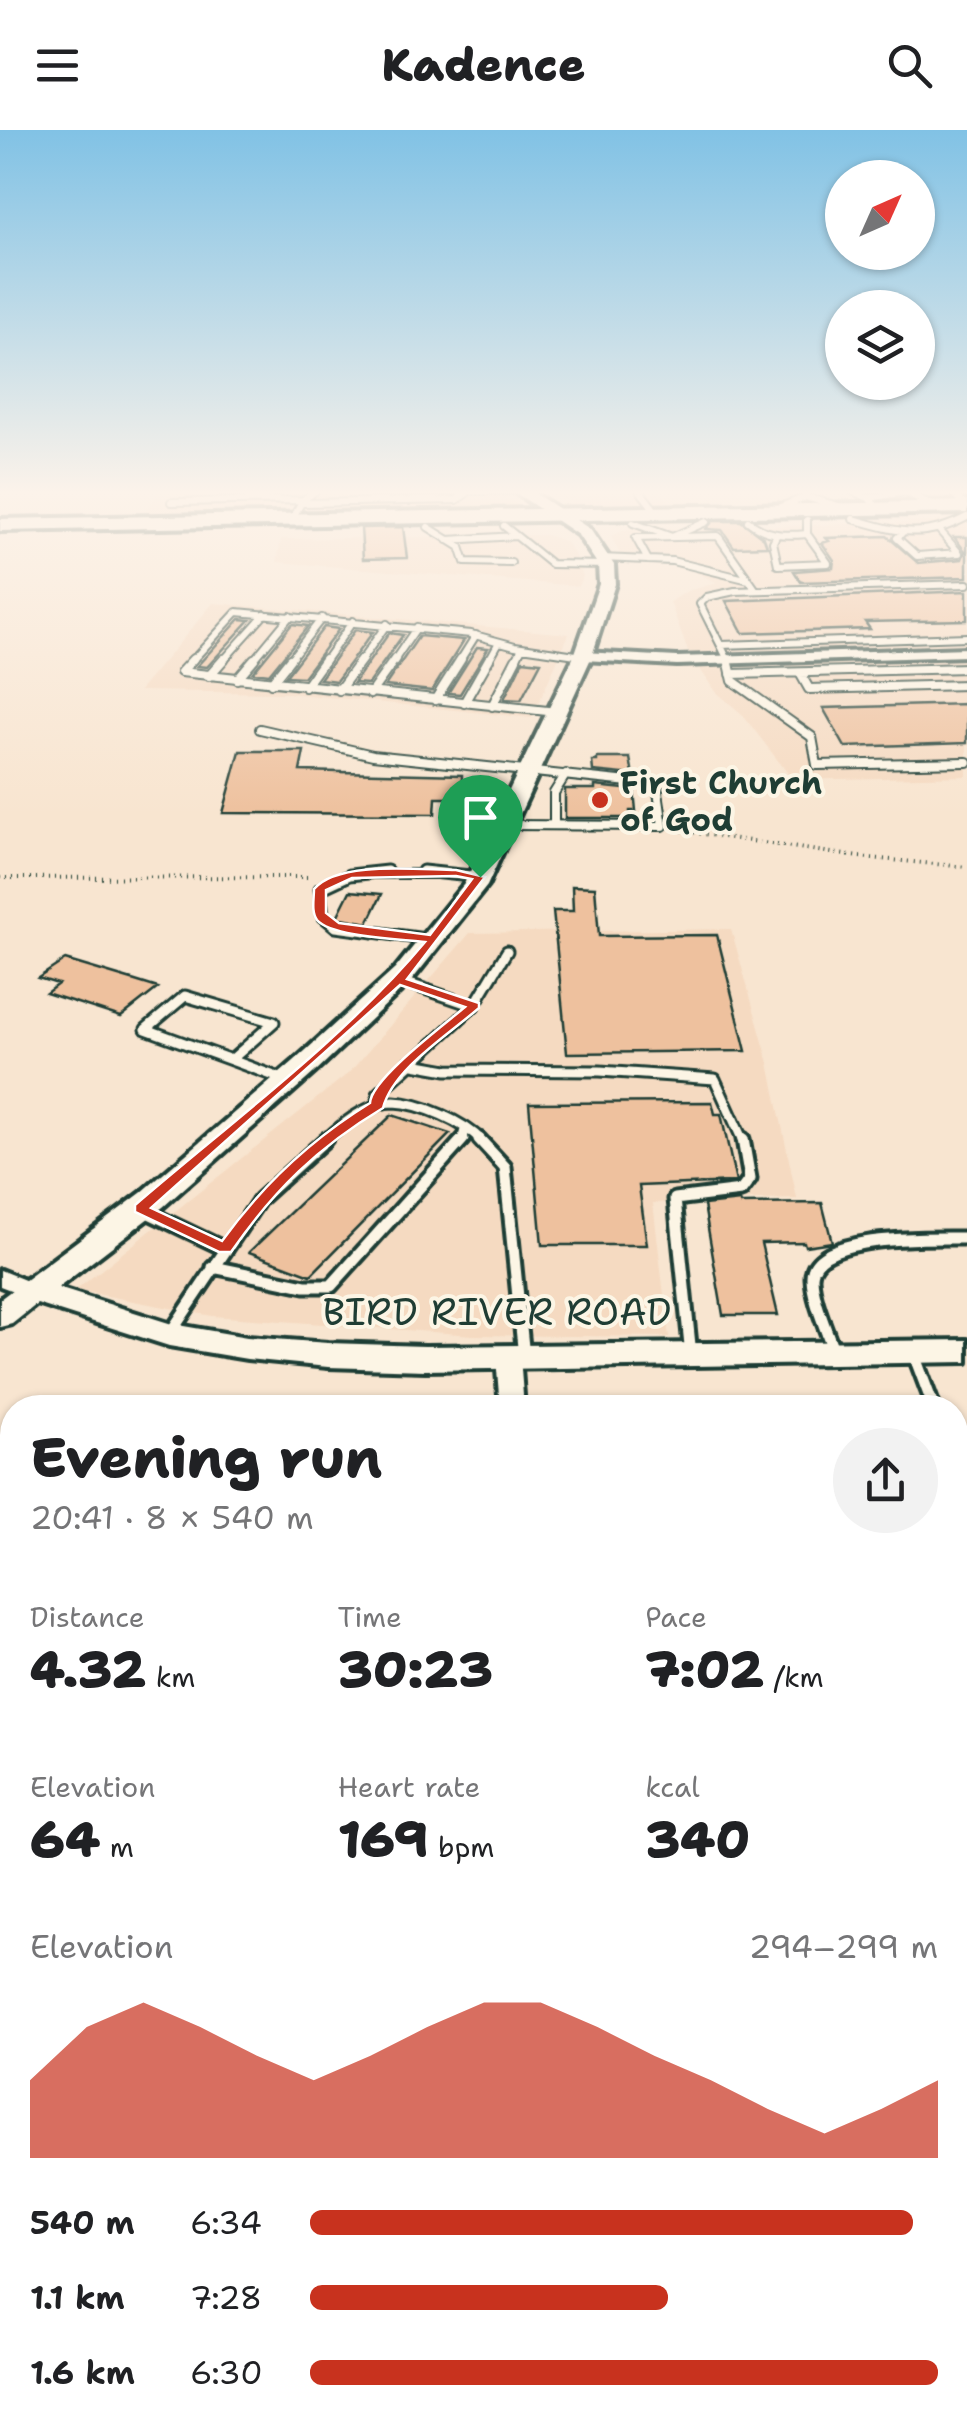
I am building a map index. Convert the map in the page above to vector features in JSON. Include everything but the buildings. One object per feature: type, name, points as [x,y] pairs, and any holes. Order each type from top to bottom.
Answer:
[{"type":"street","points":[[0,1316],[140,1209],[288,1081],[398,980],[434,940],[480,877],[583,656],[604,598]]},
{"type":"street","points":[[583,656],[728,660],[967,652]]},
{"type":"street","points":[[0,1278],[34,1292]]},
{"type":"street","name":"BIRD RIVER ROAD","points":[[34,1292],[169,1335],[247,1348],[328,1355],[516,1357],[967,1351]]},
{"type":"street","points":[[513,1395],[516,1357]]},
{"type":"lane","points":[[706,598],[702,600],[733,681],[812,737],[817,765],[967,762]]},
{"type":"lane","points":[[557,712],[181,672],[237,612],[476,635],[522,648],[583,656]]},
{"type":"lane","points":[[210,676],[265,614]]},
{"type":"lane","points":[[237,679],[290,616]]},
{"type":"lane","points":[[271,683],[322,618]]},
{"type":"lane","points":[[305,686],[354,621]]},
{"type":"lane","points":[[339,690],[387,624]]},
{"type":"lane","points":[[370,694],[416,628]]},
{"type":"lane","points":[[435,700],[476,635]]},
{"type":"lane","points":[[720,644],[967,637]]},
{"type":"lane","points":[[464,703],[499,642]]},
{"type":"lane","points":[[492,706],[522,648]]},
{"type":"lane","points":[[731,674],[967,668]]},
{"type":"lane","points":[[800,672],[809,689],[967,685]]},
{"type":"lane","points":[[260,728],[290,732],[344,750],[657,785],[663,826],[504,825]]},
{"type":"lane","points":[[554,825],[554,793],[566,774]]},
{"type":"lane","points":[[434,940],[349,930],[323,920],[320,889],[340,876],[456,873],[480,877]]},
{"type":"lane","points":[[378,1105],[378,1094],[408,1063],[474,1006],[507,951]]},
{"type":"lane","points":[[398,980],[474,1006]]},
{"type":"lane","points":[[230,1060],[274,1022],[186,996],[146,1029],[230,1060],[288,1081]]},
{"type":"lane","points":[[408,1063],[446,1070],[600,1071],[715,1079],[742,1134],[750,1179],[741,1190],[676,1198],[690,1355]]},
{"type":"lane","points":[[169,1335],[260,1199],[336,1130],[378,1105],[392,1102],[413,1106],[465,1130],[493,1150],[506,1167],[516,1357]]},
{"type":"lane","points":[[213,1267],[305,1286],[331,1286],[463,1140],[465,1130]]},
{"type":"lane","points":[[140,1209],[225,1248]]},
{"type":"lane","points":[[834,1353],[812,1279],[819,1258],[853,1246],[967,1238]]},
{"type":"lane","points":[[913,1352],[929,1395]]},
{"type":"path","points":[[663,826],[728,839],[967,867]]},
{"type":"path","points":[[0,878],[340,876]]},
{"type":"shaded area","points":[[676,598],[967,598],[967,776],[793,780],[742,714],[714,690],[688,651],[670,602]]},
{"type":"shaded area","points":[[213,603],[569,634],[532,718],[288,693],[139,691]]},
{"type":"shaded area","points":[[731,929],[769,1063],[797,1199],[653,1203],[669,1337],[473,1335],[212,1316],[76,1290],[350,1072],[470,933]]},
{"type":"place","name":"First Church of God","points":[[600,800]]},
{"type":"route","points":[[480,877],[434,940],[398,980],[474,1006],[408,1063],[378,1094],[378,1105],[357,1114],[279,1180],[260,1199],[225,1248],[140,1209],[304,1067],[398,980],[404,974],[434,940],[336,927],[323,920],[320,913],[318,899],[325,883],[351,874],[456,873],[480,877]]}]
